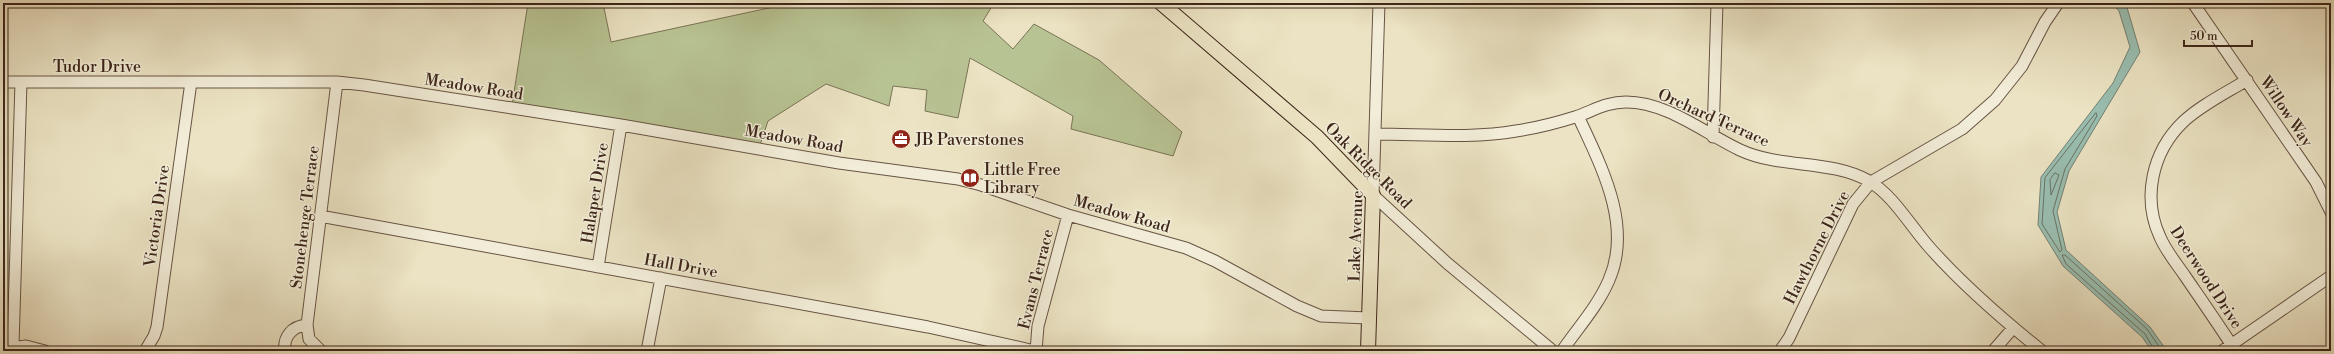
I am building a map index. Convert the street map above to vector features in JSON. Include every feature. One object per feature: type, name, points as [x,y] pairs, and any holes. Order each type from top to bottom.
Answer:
[{"type":"main road","name":"Oak Ridge Road","points":[[1161,3],[1317,137],[1373,195]]},
{"type":"main road","name":"Lake Avenue","points":[[1368,351],[1373,195]]},
{"type":"street","name":"Lake Avenue","points":[[1373,195],[1379,3]]},
{"type":"street","points":[[1714,137],[1717,3]]},
{"type":"street","name":"Hawthorne Drive","points":[[1780,351],[1788,338],[1853,204],[1871,182],[1962,129],[1995,100],[2022,66],[2045,22],[2058,3]]},
{"type":"street","name":"Willow Way","points":[[2193,3],[2316,182],[2331,212]]},
{"type":"street","name":"Deerwood Drive","points":[[2231,344],[2164,246],[2156,227],[2151,196],[2153,175],[2160,155],[2177,128],[2193,115],[2247,80]]},
{"type":"street","name":"Tudor Drive","points":[[3,82],[191,82]]},
{"type":"street","points":[[21,82],[8,347],[26,346],[46,351]]},
{"type":"street","name":"Meadow Road","points":[[191,82],[337,82],[621,125],[839,163],[958,179],[981,185],[1068,214],[1186,248],[1215,260],[1297,306],[1321,316],[1368,318]]},
{"type":"street","name":"Victoria Drive","points":[[145,351],[154,336],[157,327],[191,82]]},
{"type":"street","name":"Stonehenge Terrace","points":[[321,351],[310,339],[307,325],[337,82]]},
{"type":"street","name":"Orchard Terrace","points":[[1376,134],[1488,134],[1515,132],[1578,116],[1606,104],[1625,102],[1644,104],[1662,109],[1743,151],[1774,161],[1854,173],[1871,182],[1885,194],[1952,271],[2013,328],[2042,351]]},
{"type":"street","points":[[1562,351],[1609,281],[1616,262],[1618,243],[1617,221],[1611,196],[1578,116]]},
{"type":"street","name":"Halaper Drive","points":[[598,267],[621,125]]},
{"type":"street","name":"Oak Ridge Road","points":[[1373,195],[1447,263],[1553,351]]},
{"type":"street","name":"Evans Terrace","points":[[1035,351],[1038,326],[1068,214]]},
{"type":"street","name":"Hall Drive","points":[[320,216],[928,326],[1035,351]]},
{"type":"street","points":[[2222,351],[2331,276]]},
{"type":"street","points":[[647,351],[661,278]]},
{"type":"street","points":[[285,351],[284,342],[291,331],[307,325]]},
{"type":"street","points":[[1993,351],[2013,328]]},
{"type":"shaded area","points":[[528,3],[603,3],[611,42],[792,3],[994,3],[983,21],[1013,49],[1034,24],[1099,60],[1182,132],[1173,156],[1071,129],[1073,116],[970,58],[958,118],[925,111],[927,90],[893,86],[889,106],[826,84],[768,121],[759,148],[512,105]]},
{"type":"water","points":[[2111,3],[2126,4],[2140,52],[2069,171],[2057,212],[2066,250],[2150,327],[2167,351],[2152,351],[2142,337],[2063,266],[2038,225],[2041,177],[2113,83],[2130,47],[2119,11]]},
{"type":"place","name":"JB Paverstones","points":[[901,139]]},
{"type":"place","name":"Little Free Library","points":[[970,178]]}]
